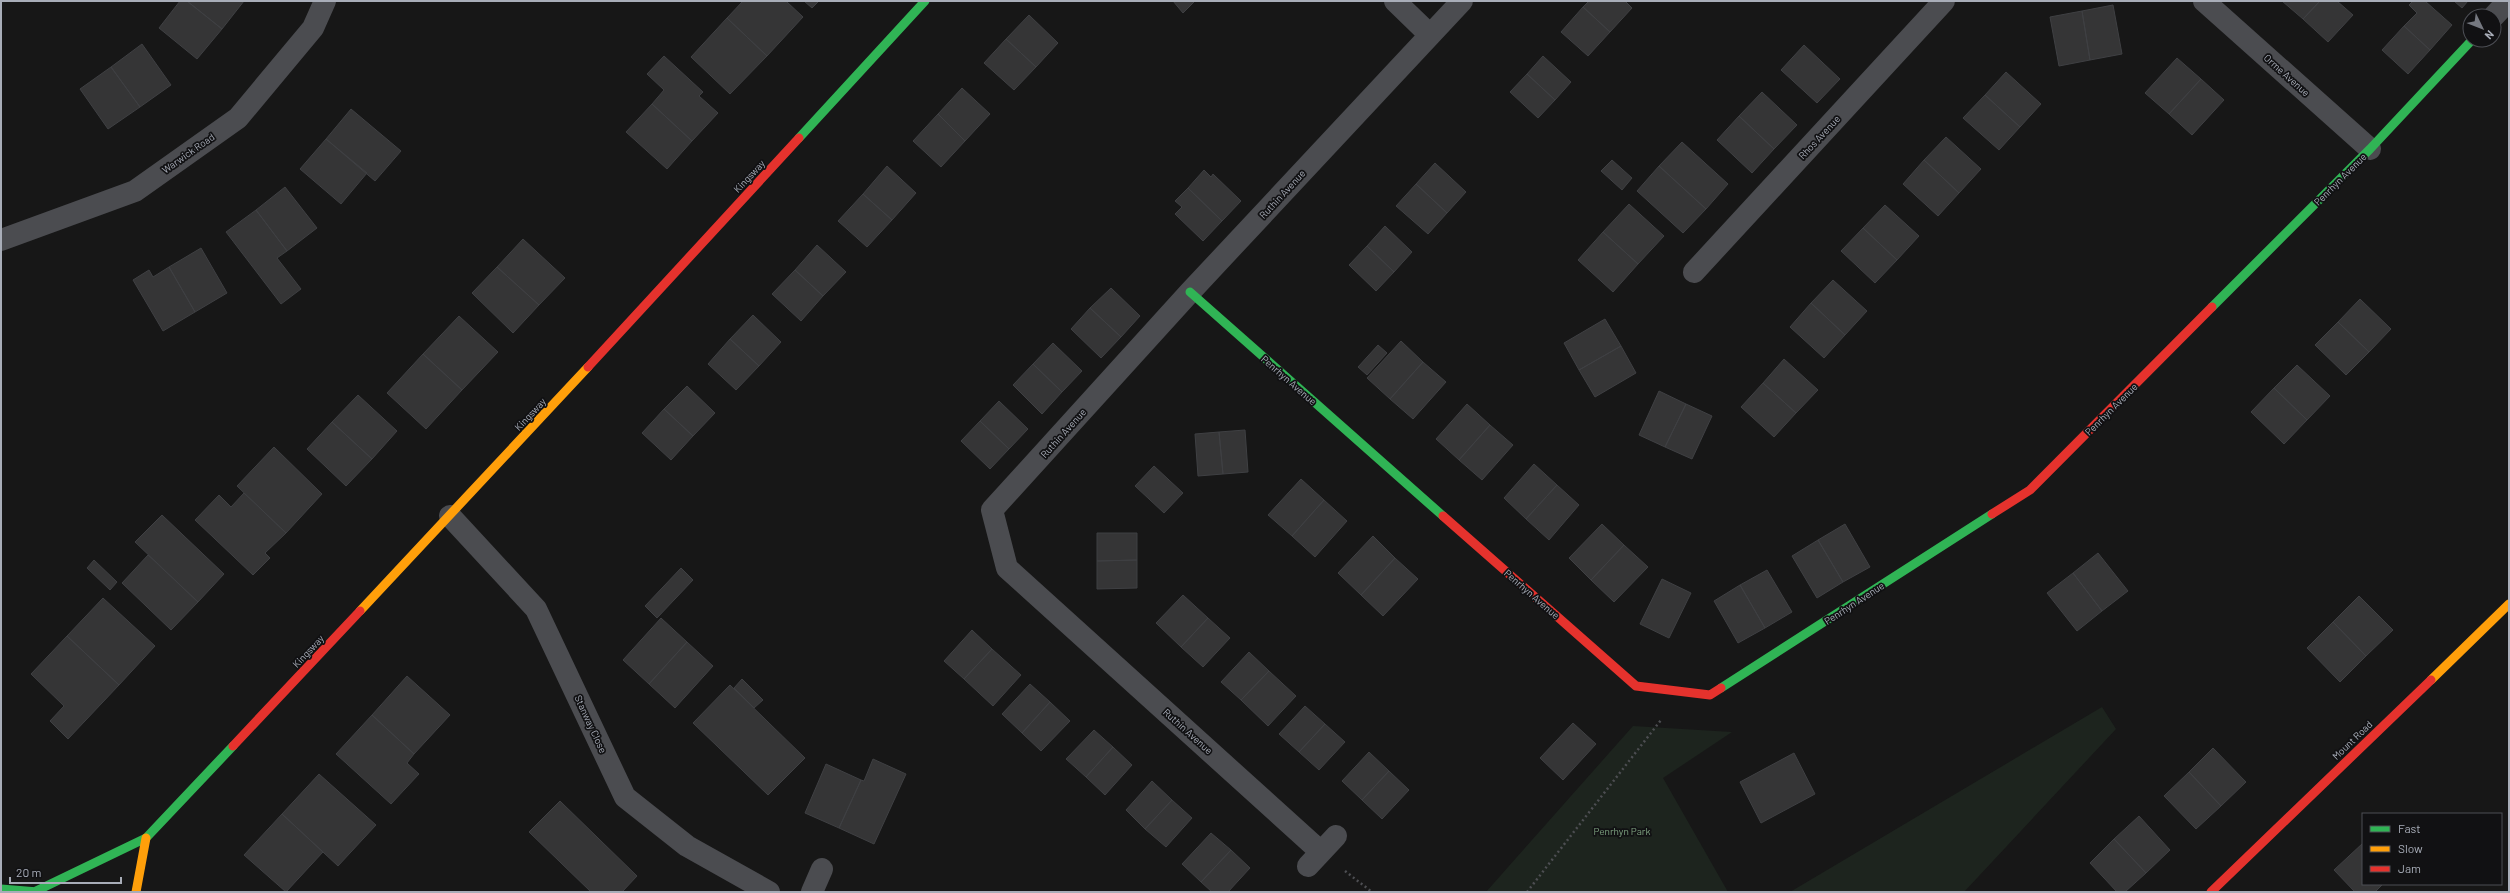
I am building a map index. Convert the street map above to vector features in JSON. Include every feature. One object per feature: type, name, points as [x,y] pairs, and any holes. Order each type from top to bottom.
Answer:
[{"type":"street","name":"Warwick Road","points":[[1,240],[135,191],[238,118],[313,28],[325,1]]},
{"type":"street","name":"Kingsway","points":[[1,888],[37,892],[146,838],[450,516],[925,1]]},
{"type":"street","points":[[1395,1],[1430,35]]},
{"type":"street","name":"Ruthin Avenue","points":[[1336,836],[1315,859],[1007,568],[992,510],[1190,292],[1462,1]]},
{"type":"street","name":"Rhos Avenue","points":[[1694,272],[1944,1]]},
{"type":"street","name":"Orme Avenue","points":[[2204,1],[2370,149]]},
{"type":"street","name":"Penrhyn Avenue","points":[[1190,292],[1636,686],[1710,695],[2030,490],[2370,149],[2465,48]]},
{"type":"street","name":"Stanway Close","points":[[450,516],[536,610],[625,796],[687,846],[769,892]]},
{"type":"street","name":"Mount Road","points":[[2211,892],[2509,604]]},
{"type":"street","points":[[136,892],[146,838]]},
{"type":"street","points":[[812,892],[822,869]]},
{"type":"path","points":[[1527,892],[1683,692]]},
{"type":"green space","points":[[2102,707],[2116,729],[1964,892],[1790,892]]},
{"type":"green space","name":"Penrhyn Park","points":[[1633,726],[1732,732],[1663,778],[1728,892],[1486,892]]},
{"type":"building","points":[[180,1],[187,1],[222,29],[197,59],[159,28]]},
{"type":"building","points":[[187,1],[244,1],[222,29]]},
{"type":"building","points":[[743,1],[786,1],[803,17],[767,56],[727,18]]},
{"type":"building","points":[[804,1],[819,1],[812,8]]},
{"type":"building","points":[[1173,1],[1195,1],[1183,13]]},
{"type":"building","points":[[1589,1],[1625,1],[1632,8],[1610,32],[1583,7]]},
{"type":"building","points":[[2282,1],[2320,1],[2303,19]]},
{"type":"building","points":[[2320,1],[2337,1],[2353,15],[2328,42],[2303,19]]},
{"type":"building","points":[[2413,1],[2425,1],[2452,25],[2430,50],[2404,26],[2417,13],[2409,5]]},
{"type":"building","points":[[2454,1],[2468,1],[2462,8]]},
{"type":"building","points":[[2113,5],[2122,54],[2090,60],[2082,11]]},
{"type":"building","points":[[1583,7],[1610,32],[1588,56],[1561,32]]},
{"type":"building","points":[[2082,11],[2090,60],[2059,66],[2050,17]]},
{"type":"building","points":[[1029,15],[1058,43],[1036,67],[1006,39]]},
{"type":"building","points":[[727,18],[767,56],[730,94],[691,57]]},
{"type":"building","points":[[2404,26],[2430,50],[2408,74],[2382,50]]},
{"type":"building","points":[[1006,39],[1036,67],[1014,90],[984,63]]},
{"type":"building","points":[[142,44],[171,85],[140,107],[111,67]]},
{"type":"building","points":[[1804,45],[1840,79],[1817,103],[1781,70]]},
{"type":"building","points":[[664,56],[703,92],[699,96],[718,113],[692,141],[652,104],[664,90],[647,74]]},
{"type":"building","points":[[1543,56],[1571,82],[1555,100],[1527,74]]},
{"type":"building","points":[[2177,58],[2201,79],[2169,114],[2145,93]]},
{"type":"building","points":[[111,67],[140,107],[108,129],[80,89]]},
{"type":"building","points":[[2006,72],[2041,104],[2020,127],[1985,95]]},
{"type":"building","points":[[1527,74],[1555,100],[1538,118],[1510,92]]},
{"type":"building","points":[[2201,79],[2224,100],[2192,135],[2169,114]]},
{"type":"building","points":[[962,88],[990,114],[965,141],[938,114]]},
{"type":"building","points":[[1762,92],[1797,125],[1774,149],[1739,116]]},
{"type":"building","points":[[1985,95],[2020,127],[1999,150],[1963,118]]},
{"type":"building","points":[[652,104],[692,141],[667,169],[626,132]]},
{"type":"building","points":[[351,109],[401,151],[375,181],[326,139]]},
{"type":"building","points":[[938,114],[965,141],[941,167],[913,141]]},
{"type":"building","points":[[1739,116],[1774,149],[1752,173],[1717,140]]},
{"type":"building","points":[[1946,137],[1981,169],[1959,193],[1924,160]]},
{"type":"building","points":[[326,139],[367,173],[341,204],[300,169]]},
{"type":"building","points":[[1682,142],[1728,184],[1706,209],[1659,166]]},
{"type":"building","points":[[1612,160],[1632,178],[1622,190],[1601,171]]},
{"type":"building","points":[[1924,160],[1959,193],[1938,216],[1903,184]]},
{"type":"building","points":[[1435,163],[1466,192],[1447,213],[1416,184]]},
{"type":"building","points":[[887,166],[916,193],[892,220],[863,194]]},
{"type":"building","points":[[1659,166],[1706,209],[1683,233],[1637,191]]},
{"type":"building","points":[[1204,170],[1211,177],[1213,174],[1241,201],[1222,221],[1188,188]]},
{"type":"building","points":[[1416,184],[1447,213],[1428,234],[1396,206]]},
{"type":"building","points":[[285,187],[317,228],[287,251],[256,210]]},
{"type":"building","points":[[1188,188],[1222,221],[1203,241],[1175,214],[1182,207],[1175,201]]},
{"type":"building","points":[[863,194],[892,220],[867,247],[838,221]]},
{"type":"building","points":[[1629,204],[1664,236],[1638,264],[1603,232]]},
{"type":"building","points":[[1885,205],[1919,236],[1897,260],[1863,228]]},
{"type":"building","points":[[256,210],[287,251],[277,258],[301,289],[281,304],[226,232]]},
{"type":"building","points":[[1385,226],[1412,252],[1394,272],[1367,246]]},
{"type":"building","points":[[1863,228],[1897,260],[1875,283],[1841,251]]},
{"type":"building","points":[[1603,232],[1638,264],[1613,292],[1578,260]]},
{"type":"building","points":[[523,239],[565,278],[539,305],[497,267]]},
{"type":"building","points":[[817,245],[846,272],[823,296],[795,270]]},
{"type":"building","points":[[1367,246],[1394,272],[1376,291],[1349,265]]},
{"type":"building","points":[[201,248],[227,293],[195,312],[169,267]]},
{"type":"building","points":[[169,267],[195,312],[163,331],[133,280],[149,270],[153,277]]},
{"type":"building","points":[[497,267],[539,305],[513,333],[472,293]]},
{"type":"building","points":[[795,270],[823,296],[801,321],[772,294]]},
{"type":"building","points":[[1833,280],[1867,311],[1845,335],[1811,303]]},
{"type":"building","points":[[1111,288],[1140,316],[1121,337],[1090,308]]},
{"type":"building","points":[[2360,299],[2391,329],[2369,352],[2338,322]]},
{"type":"building","points":[[1811,303],[1845,335],[1824,358],[1790,327]]},
{"type":"building","points":[[1090,308],[1121,337],[1101,358],[1071,329]]},
{"type":"building","points":[[753,315],[781,342],[759,366],[730,339]]},
{"type":"building","points":[[459,316],[498,352],[462,390],[423,354]]},
{"type":"building","points":[[1605,319],[1621,346],[1579,370],[1564,343]]},
{"type":"building","points":[[2338,322],[2369,352],[2346,375],[2315,345]]},
{"type":"building","points":[[730,339],[759,366],[736,390],[708,364]]},
{"type":"building","points":[[1401,341],[1423,362],[1390,399],[1367,378]]},
{"type":"building","points":[[1053,343],[1082,371],[1062,392],[1033,364]]},
{"type":"building","points":[[1378,345],[1387,353],[1367,375],[1358,367]]},
{"type":"building","points":[[1621,346],[1636,373],[1595,397],[1579,370]]},
{"type":"building","points":[[423,354],[462,390],[426,429],[387,393]]},
{"type":"building","points":[[1784,359],[1818,390],[1796,413],[1763,383]]},
{"type":"building","points":[[1423,362],[1446,382],[1413,419],[1390,399]]},
{"type":"building","points":[[1033,364],[1062,392],[1042,414],[1013,385]]},
{"type":"building","points":[[2297,365],[2330,396],[2307,420],[2274,388]]},
{"type":"building","points":[[1763,383],[1796,413],[1774,437],[1741,407]]},
{"type":"building","points":[[687,386],[715,413],[693,436],[664,409]]},
{"type":"building","points":[[2274,388],[2307,420],[2284,444],[2251,412]]},
{"type":"building","points":[[1659,391],[1686,404],[1665,447],[1639,435]]},
{"type":"building","points":[[358,395],[397,431],[372,459],[332,422]]},
{"type":"building","points":[[999,401],[1028,429],[1009,449],[980,421]]},
{"type":"building","points":[[1467,404],[1490,425],[1459,460],[1436,439]]},
{"type":"building","points":[[1686,404],[1712,416],[1692,459],[1665,447]]},
{"type":"building","points":[[664,409],[693,436],[671,460],[642,433]]},
{"type":"building","points":[[980,421],[1009,449],[990,469],[961,441]]},
{"type":"building","points":[[332,422],[372,459],[346,486],[307,449]]},
{"type":"building","points":[[1490,425],[1513,445],[1482,480],[1459,460]]},
{"type":"building","points":[[1245,430],[1248,472],[1223,474],[1219,432]]},
{"type":"building","points":[[1219,432],[1223,474],[1198,476],[1195,434]]},
{"type":"building","points":[[274,447],[322,494],[286,533],[237,486]]},
{"type":"building","points":[[1534,464],[1557,485],[1526,519],[1504,498]]},
{"type":"building","points":[[1154,466],[1183,493],[1164,513],[1135,486]]},
{"type":"building","points":[[1301,479],[1324,500],[1292,536],[1268,515]]},
{"type":"building","points":[[1557,485],[1579,505],[1549,540],[1526,519]]},
{"type":"building","points":[[244,493],[286,533],[265,553],[270,558],[253,575],[195,520],[219,495],[231,507]]},
{"type":"building","points":[[1324,500],[1347,521],[1315,557],[1292,536]]},
{"type":"building","points":[[162,515],[224,574],[198,602],[135,542]]},
{"type":"building","points":[[1602,524],[1624,545],[1591,580],[1569,558]]},
{"type":"building","points":[[1845,524],[1870,567],[1843,582],[1818,540]]},
{"type":"building","points":[[1097,533],[1137,533],[1137,560],[1097,561]]},
{"type":"building","points":[[1373,536],[1395,558],[1361,595],[1338,573]]},
{"type":"building","points":[[1818,540],[1843,582],[1817,598],[1792,556]]},
{"type":"building","points":[[1624,545],[1648,567],[1614,602],[1591,580]]},
{"type":"building","points":[[2098,553],[2128,591],[2102,611],[2073,573]]},
{"type":"building","points":[[148,555],[198,602],[171,630],[122,583]]},
{"type":"building","points":[[1395,558],[1418,579],[1383,616],[1361,595]]},
{"type":"building","points":[[94,560],[117,582],[110,590],[87,568]]},
{"type":"building","points":[[1137,560],[1137,588],[1097,589],[1097,561]]},
{"type":"building","points":[[681,568],[693,580],[657,618],[645,606]]},
{"type":"building","points":[[1767,570],[1792,612],[1765,628],[1740,585]]},
{"type":"building","points":[[2073,573],[2102,611],[2077,631],[2047,593]]},
{"type":"building","points":[[1662,579],[1691,593],[1669,638],[1640,624]]},
{"type":"building","points":[[1740,585],[1765,628],[1738,643],[1714,601]]},
{"type":"building","points":[[1183,595],[1208,618],[1181,647],[1156,623]]},
{"type":"building","points":[[2359,596],[2393,630],[2366,656],[2333,622]]},
{"type":"building","points":[[103,598],[155,646],[119,685],[67,636]]},
{"type":"building","points":[[661,618],[687,642],[649,684],[623,660]]},
{"type":"building","points":[[1208,618],[1230,638],[1203,667],[1181,647]]},
{"type":"building","points":[[2333,622],[2366,656],[2340,682],[2307,648]]},
{"type":"building","points":[[972,630],[992,649],[964,679],[944,661]]},
{"type":"building","points":[[67,636],[119,685],[68,739],[50,721],[64,706],[31,674]]},
{"type":"building","points":[[687,642],[713,666],[675,708],[649,684]]},
{"type":"building","points":[[992,649],[1021,675],[993,706],[964,679]]},
{"type":"building","points":[[1249,652],[1269,671],[1241,700],[1221,682]]},
{"type":"building","points":[[1269,671],[1296,696],[1268,726],[1241,700]]},
{"type":"building","points":[[407,676],[450,715],[414,754],[372,715]]},
{"type":"building","points":[[742,679],[763,700],[754,708],[734,688]]},
{"type":"building","points":[[1030,684],[1050,702],[1022,733],[1002,714]]},
{"type":"building","points":[[730,685],[805,758],[768,795],[693,723]]},
{"type":"building","points":[[1050,702],[1070,721],[1041,751],[1022,733]]},
{"type":"building","points":[[1305,706],[1325,724],[1299,752],[1279,734]]},
{"type":"building","points":[[372,715],[414,754],[407,763],[419,774],[391,804],[336,754]]},
{"type":"building","points":[[1573,723],[1596,744],[1563,780],[1540,758]]},
{"type":"building","points":[[1325,724],[1345,742],[1319,770],[1299,752]]},
{"type":"building","points":[[1094,730],[1113,747],[1086,777],[1066,759]]},
{"type":"building","points":[[1113,747],[1132,765],[1105,795],[1086,777]]},
{"type":"building","points":[[2213,748],[2246,782],[2221,806],[2189,772]]},
{"type":"building","points":[[1369,752],[1389,771],[1362,800],[1342,781]]},
{"type":"building","points":[[1794,753],[1815,794],[1761,823],[1740,782]]},
{"type":"building","points":[[873,759],[906,774],[874,844],[839,828],[861,780],[864,781]]},
{"type":"building","points":[[826,764],[861,780],[839,828],[805,813]]},
{"type":"building","points":[[1389,771],[1409,790],[1382,819],[1362,800]]},
{"type":"building","points":[[2189,772],[2221,806],[2196,829],[2164,796]]},
{"type":"building","points":[[319,774],[376,825],[338,866],[282,814]]},
{"type":"building","points":[[1152,781],[1172,800],[1145,829],[1126,810]]},
{"type":"building","points":[[1172,800],[1192,818],[1166,847],[1145,829]]},
{"type":"building","points":[[560,801],[637,876],[622,892],[591,892],[529,832]]},
{"type":"building","points":[[282,814],[323,852],[286,892],[244,855]]},
{"type":"building","points":[[2139,816],[2170,850],[2146,873],[2114,839]]},
{"type":"building","points":[[1211,833],[1231,850],[1201,882],[1182,864]]},
{"type":"building","points":[[2114,839],[2146,873],[2125,892],[2117,892],[2090,863]]},
{"type":"building","points":[[2362,844],[2362,885],[2382,885],[2375,892],[2355,892],[2334,870]]},
{"type":"building","points":[[1231,850],[1250,868],[1228,892],[1212,892],[1201,882]]},
{"type":"traffic: fast","points":[[799,138],[925,1]]},
{"type":"traffic: fast","points":[[2212,307],[2370,149],[2465,48]]},
{"type":"traffic: fast","points":[[1190,292],[1443,516]]},
{"type":"traffic: fast","points":[[1721,688],[1992,514]]},
{"type":"traffic: fast","points":[[36,891],[146,838],[233,746]]},
{"type":"traffic: fast","points":[[1,889],[38,892]]},
{"type":"traffic: slow","points":[[360,611],[588,367]]},
{"type":"traffic: slow","points":[[2431,680],[2509,604]]},
{"type":"traffic: slow","points":[[136,892],[146,838]]},
{"type":"traffic: jam","points":[[588,367],[799,138]]},
{"type":"traffic: jam","points":[[1992,514],[2030,490],[2212,307]]},
{"type":"traffic: jam","points":[[1443,516],[1636,686],[1710,695],[1721,688]]},
{"type":"traffic: jam","points":[[233,746],[360,611]]},
{"type":"traffic: jam","points":[[2211,892],[2431,680]]}]
